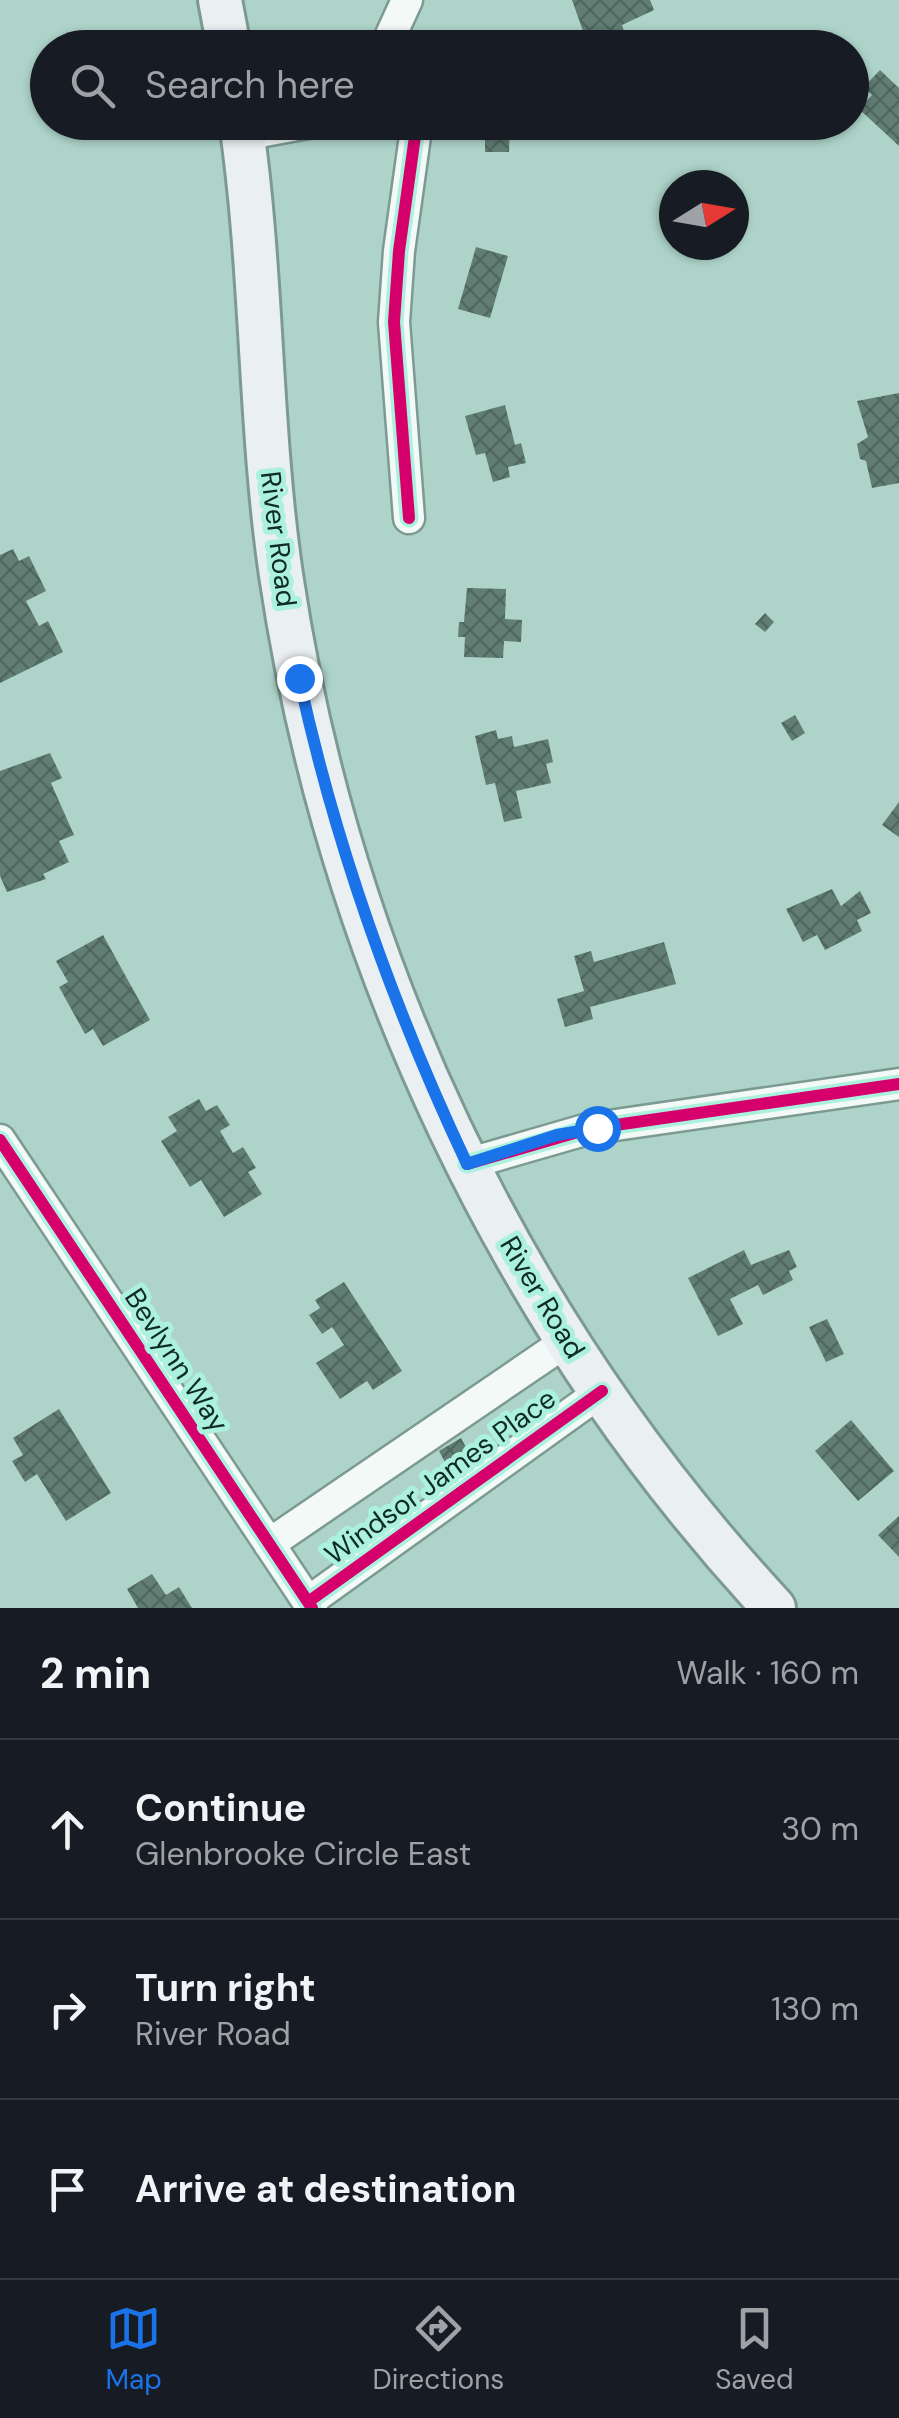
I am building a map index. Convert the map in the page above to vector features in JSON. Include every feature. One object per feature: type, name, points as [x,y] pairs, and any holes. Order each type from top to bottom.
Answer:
[{"type":"main road","points":[[220,0],[226,30]]},
{"type":"main road","name":"River Road","points":[[243,140],[271,493],[310,730],[340,847],[382,966],[467,1164],[567,1341],[695,1518],[774,1608]]},
{"type":"street","points":[[397,30],[407,0]]},
{"type":"street","points":[[409,518],[394,322],[414,140]]},
{"type":"street","points":[[467,1164],[588,1129],[899,1084]]},
{"type":"street","name":"Bevlynn Way","points":[[0,1140],[310,1605]]},
{"type":"street","name":"Windsor James Place","points":[[270,1544],[567,1341]]},
{"type":"street","name":"Windsor James Place","points":[[310,1605],[602,1391]]},
{"type":"building","points":[[572,0],[650,0],[654,10],[622,25],[624,30],[583,30]]},
{"type":"building","points":[[880,70],[899,88],[899,146],[869,118],[869,82]]},
{"type":"building","points":[[485,140],[509,140],[509,152],[485,152]]},
{"type":"building","points":[[476,247],[508,256],[490,318],[458,309]]},
{"type":"building","points":[[899,393],[899,483],[872,488],[866,461],[860,459],[857,444],[868,437],[857,401]]},
{"type":"building","points":[[505,405],[515,445],[521,443],[526,463],[508,467],[510,477],[493,482],[485,453],[476,455],[465,416]]},
{"type":"building","points":[[13,549],[19,561],[29,556],[46,591],[26,601],[39,626],[48,621],[63,652],[0,683],[0,555]]},
{"type":"building","points":[[467,588],[506,589],[505,619],[522,620],[521,642],[504,641],[503,658],[464,657],[465,637],[458,637],[459,622],[464,622]]},
{"type":"building","points":[[765,613],[774,622],[765,632],[755,624]]},
{"type":"building","points":[[795,715],[805,733],[792,741],[781,723]]},
{"type":"building","points":[[496,730],[498,739],[512,736],[514,747],[548,739],[553,762],[546,764],[551,783],[516,791],[522,818],[504,822],[495,783],[486,785],[475,736]]},
{"type":"building","points":[[50,753],[62,778],[51,783],[74,835],[59,841],[69,862],[43,874],[46,879],[7,892],[0,876],[0,771]]},
{"type":"building","points":[[899,802],[899,837],[882,825]]},
{"type":"building","points":[[832,889],[841,906],[860,891],[871,913],[857,920],[862,931],[825,950],[817,935],[803,942],[786,909]]},
{"type":"building","points":[[103,935],[150,1020],[103,1046],[93,1029],[85,1034],[59,987],[68,982],[56,961]]},
{"type":"building","points":[[664,942],[676,984],[590,1007],[593,1019],[565,1027],[557,999],[584,991],[574,956],[591,951],[594,962]]},
{"type":"building","points":[[199,1099],[206,1111],[217,1105],[230,1125],[220,1131],[233,1153],[243,1147],[256,1168],[248,1172],[262,1194],[224,1217],[201,1180],[190,1187],[161,1141],[177,1131],[168,1117]]},
{"type":"building","points":[[744,1250],[751,1265],[789,1250],[797,1267],[789,1271],[793,1280],[763,1295],[758,1285],[730,1299],[743,1324],[718,1336],[688,1278]]},
{"type":"building","points":[[344,1282],[402,1371],[373,1390],[367,1381],[340,1399],[316,1363],[344,1345],[332,1327],[322,1334],[309,1315],[320,1308],[315,1300]]},
{"type":"building","points":[[827,1319],[844,1354],[826,1362],[809,1327]]},
{"type":"building","points":[[59,1409],[111,1493],[66,1521],[37,1474],[25,1482],[12,1461],[23,1455],[13,1438]]},
{"type":"building","points":[[851,1420],[894,1471],[858,1501],[815,1451]]},
{"type":"building","points":[[461,1438],[469,1453],[447,1466],[439,1451]]},
{"type":"building","points":[[899,1516],[899,1557],[878,1535]]},
{"type":"building","points":[[152,1574],[166,1595],[179,1587],[192,1608],[138,1608],[127,1589]]},
{"type":"cycle path","points":[[409,518],[394,322],[414,140]]},
{"type":"cycle path","points":[[467,1164],[588,1129],[899,1084]]},
{"type":"cycle path","points":[[0,1140],[312,1608]]},
{"type":"cycle path","points":[[308,1602],[602,1391]]},
{"type":"route","points":[[299,678],[340,847],[360,905],[387,982],[467,1164],[557,1135],[597,1128]]}]
